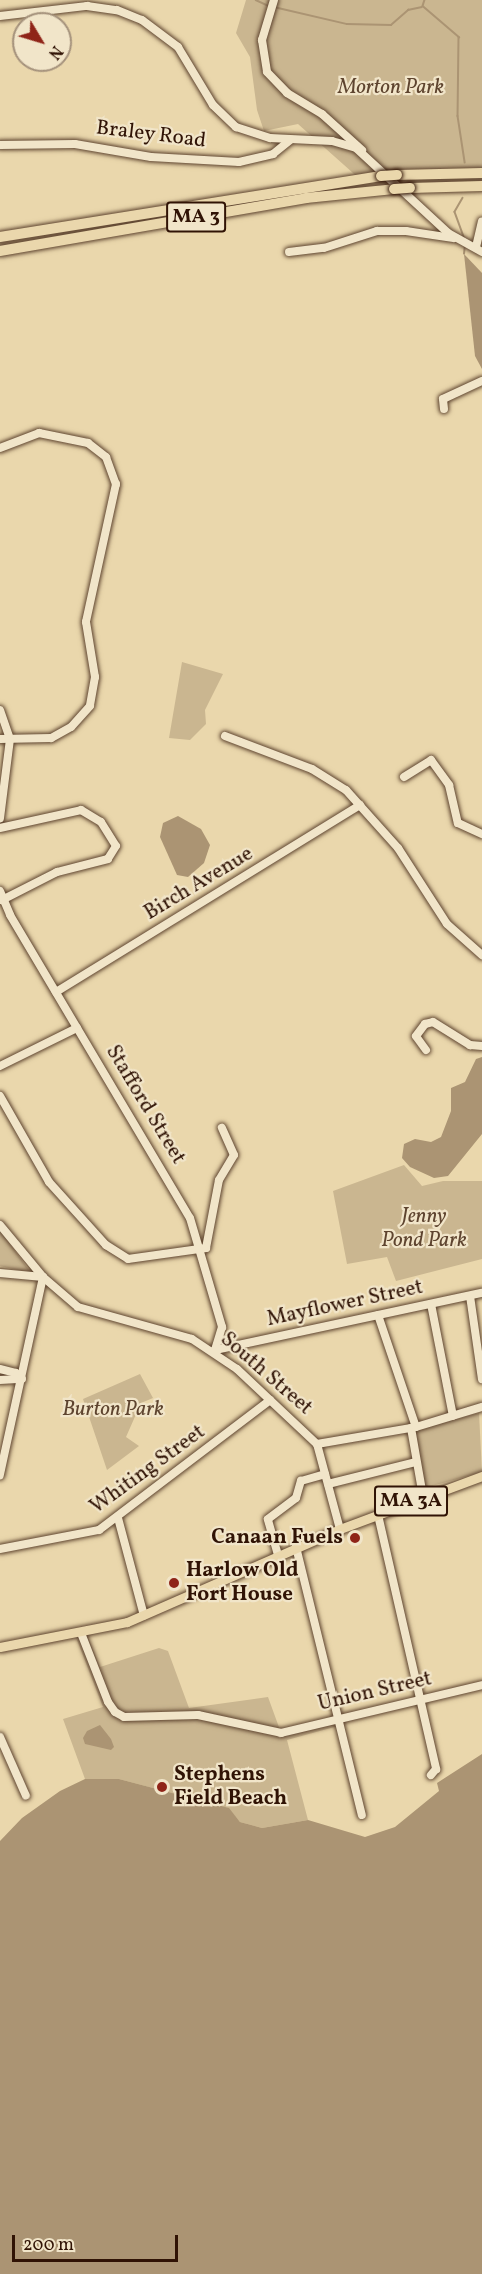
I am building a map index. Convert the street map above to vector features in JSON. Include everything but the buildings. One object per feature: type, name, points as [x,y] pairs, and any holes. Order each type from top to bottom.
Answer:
[{"type":"highway","name":"MA 3","points":[[0,237],[381,176],[482,173]]},
{"type":"highway","name":"MA 3","points":[[0,251],[306,198],[394,189],[482,186]]},
{"type":"main road","name":"MA 3A","points":[[0,1647],[81,1633],[144,1616],[296,1547],[423,1496],[482,1476]]},
{"type":"street","points":[[71,0],[86,6],[125,13],[161,31],[191,64],[213,105],[230,123],[255,135],[290,140],[332,141],[365,153]]},
{"type":"street","points":[[272,4],[261,48],[267,72],[287,93],[322,114],[457,240]]},
{"type":"street","points":[[0,16],[86,6]]},
{"type":"street","name":"Braley Road","points":[[0,145],[75,144],[151,158],[240,162],[273,154],[290,140]]},
{"type":"street","points":[[290,252],[324,248],[377,231],[406,231],[457,240],[477,248],[482,222]]},
{"type":"street","points":[[444,409],[443,399],[482,381]]},
{"type":"street","points":[[0,448],[39,433],[78,440],[96,447],[106,457],[116,484],[86,622],[95,677],[94,698],[79,720],[61,734],[43,739],[0,739]]},
{"type":"street","points":[[0,710],[10,739],[8,777],[1,790],[0,818]]},
{"type":"street","points":[[225,736],[320,773],[336,782],[360,805],[404,856],[447,924],[482,955]]},
{"type":"street","points":[[404,777],[431,760],[449,785],[458,823],[482,834]]},
{"type":"street","name":"Birch Avenue","points":[[56,992],[360,805]]},
{"type":"street","points":[[0,828],[81,810],[101,822],[116,846],[115,854],[108,859],[57,872],[2,900]]},
{"type":"street","name":"Stafford Street","points":[[0,891],[2,900],[77,1028],[183,1203],[200,1250],[222,1327],[214,1350]]},
{"type":"street","points":[[426,1050],[416,1036],[425,1024],[433,1022],[462,1040],[482,1046]]},
{"type":"street","points":[[0,1066],[77,1028]]},
{"type":"street","points":[[0,1096],[44,1175],[111,1250],[132,1259],[206,1248],[212,1233],[219,1180],[234,1155],[222,1128]]},
{"type":"street","name":"South Street","points":[[0,1225],[43,1277],[83,1309],[172,1332],[214,1350],[270,1400],[317,1444],[340,1529]]},
{"type":"street","points":[[0,1273],[43,1277],[0,1475]]},
{"type":"street","name":"Mayflower Street","points":[[214,1350],[482,1293]]},
{"type":"street","points":[[470,1296],[482,1379]]},
{"type":"street","points":[[431,1304],[453,1416]]},
{"type":"street","points":[[378,1315],[413,1428],[416,1462],[423,1496]]},
{"type":"street","points":[[0,1369],[16,1373],[22,1379]]},
{"type":"street","points":[[0,1380],[22,1379]]},
{"type":"street","name":"Whiting Street","points":[[0,1549],[99,1530],[118,1518],[270,1400]]},
{"type":"street","points":[[317,1444],[413,1428],[482,1409]]},
{"type":"street","points":[[328,1484],[416,1462]]},
{"type":"street","points":[[278,1555],[268,1519],[296,1498],[300,1481],[325,1474]]},
{"type":"street","points":[[378,1515],[436,1769],[431,1775]]},
{"type":"street","points":[[118,1518],[144,1616]]},
{"type":"street","points":[[296,1547],[362,1815]]},
{"type":"street","name":"Union Street","points":[[81,1633],[106,1699],[117,1714],[150,1718],[205,1716],[276,1732],[340,1721],[482,1685]]},
{"type":"street","points":[[0,1737],[27,1796]]},
{"type":"green space","name":"Morton Park","points":[[246,0],[482,0],[482,171],[362,181],[298,124],[264,131],[257,110],[250,57],[236,33]]},
{"type":"green space","points":[[182,662],[223,674],[205,710],[206,724],[190,740],[169,738]]},
{"type":"green space","name":"Jenny Pond Park","points":[[404,1165],[422,1186],[443,1181],[482,1181],[482,1259],[396,1281],[387,1257],[347,1264],[333,1191]]},
{"type":"green space","points":[[0,1230],[31,1273],[0,1266]]},
{"type":"green space","name":"Burton Park","points":[[140,1374],[153,1398],[141,1403],[126,1437],[139,1446],[107,1470],[83,1399]]},
{"type":"green space","points":[[479,1413],[482,1472],[425,1488],[414,1431]]},
{"type":"green space","points":[[88,1637],[100,1667],[159,1648],[168,1651],[189,1708],[268,1697],[280,1730],[336,1718],[338,1726],[287,1740],[308,1820],[262,1828],[240,1822],[228,1808],[119,1779],[85,1779],[63,1719],[103,1707],[77,1640]]},
{"type":"shaded area","points":[[464,254],[482,273],[482,369],[475,356]]},
{"type":"shaded area","points":[[178,816],[201,829],[210,845],[204,863],[188,877],[177,875],[160,837],[163,823]]},
{"type":"shaded area","points":[[482,1057],[482,1134],[448,1176],[434,1178],[410,1167],[402,1158],[404,1144],[415,1139],[431,1142],[441,1137],[451,1111],[451,1088],[465,1082],[476,1059]]},
{"type":"shaded area","points":[[100,1725],[111,1739],[114,1747],[111,1750],[85,1744],[83,1738],[87,1731]]},
{"type":"shaded area","points":[[482,1754],[482,2274],[0,2274],[0,1841],[22,1818],[60,1791],[85,1779],[119,1779],[229,1808],[240,1822],[262,1828],[308,1820],[365,1837],[395,1827],[439,1791],[437,1783]]},
{"type":"waterway","points":[[256,0],[269,6]]},
{"type":"waterway","points":[[425,0],[423,6],[459,37],[458,116],[465,162]]},
{"type":"waterway","points":[[274,7],[347,24],[391,25],[408,10],[422,7]]},
{"type":"waterway","points":[[463,198],[455,212],[465,240]]},
{"type":"waterway","points":[[464,254],[465,245]]},
{"type":"place","name":"Canaan Fuels","points":[[355,1538]]},
{"type":"place","name":"Harlow Old Fort House","points":[[174,1583]]},
{"type":"place","name":"Stephens Field Beach","points":[[162,1787]]}]
